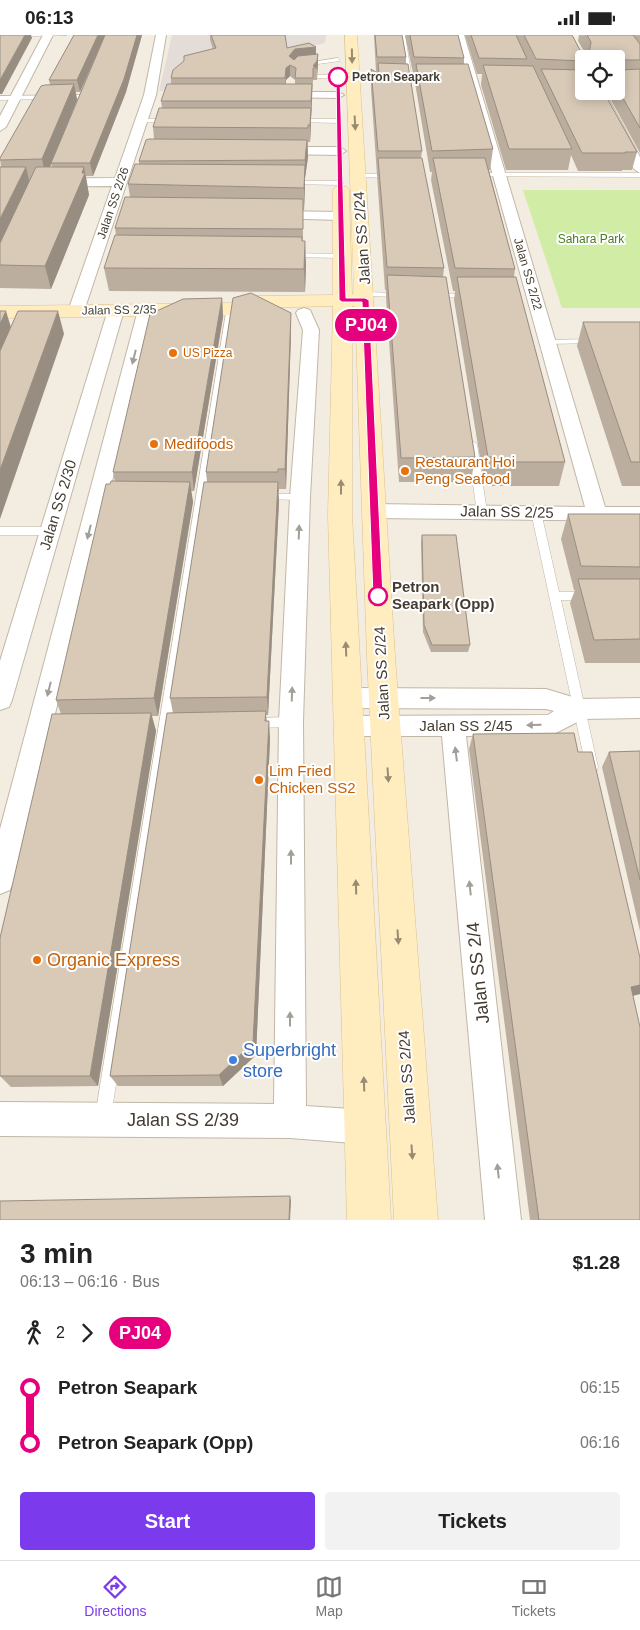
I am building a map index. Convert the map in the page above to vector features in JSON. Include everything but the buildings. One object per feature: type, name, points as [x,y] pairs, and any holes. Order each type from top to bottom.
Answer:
[{"type":"main road","name":"Jalan SS 2/24","points":[[349,35],[338,60],[345,84],[358,176],[366,302],[384,712],[416,1220]]},
{"type":"main road","name":"Jalan SS 2/24","points":[[349,35],[345,84],[339,121],[343,279],[340,515],[369,1220]]},
{"type":"main road","points":[[342,337],[331,324],[305,307],[343,279]]},
{"type":"main road","name":"Jalan SS 2/35","points":[[0,312],[235,309],[250,313],[305,307],[342,307],[366,302]]},
{"type":"street","points":[[1,126],[48,35]]},
{"type":"street","name":"Jalan SS 2/26","points":[[76,311],[100,254],[109,213],[125,182],[136,150],[140,121],[154,95],[161,35]]},
{"type":"street","name":"Jalan SS 2/22","points":[[459,35],[468,80],[499,175],[530,297],[547,341],[597,513]]},
{"type":"street","points":[[271,95],[380,79],[409,84],[468,80]]},
{"type":"street","points":[[603,100],[640,169]]},
{"type":"street","points":[[270,151],[340,151]]},
{"type":"street","points":[[0,183],[125,182]]},
{"type":"street","points":[[109,213],[129,213]]},
{"type":"street","points":[[255,215],[342,216]]},
{"type":"street","points":[[290,1121],[291,723],[300,497],[312,330],[305,307]]},
{"type":"street","name":"Jalan SS 2/30","points":[[0,700],[116,310]]},
{"type":"street","points":[[0,881],[45,725],[103,496],[146,310]]},
{"type":"street","name":"Jalan SS 2/25","points":[[374,511],[640,514]]},
{"type":"street","name":"Jalan SS 2/45","points":[[348,712],[384,712],[546,699],[579,709],[640,708]]},
{"type":"street","name":"Jalan SS 2/45","points":[[384,712],[453,726],[552,725],[579,709]]},
{"type":"street","name":"Jalan SS 2/4","points":[[453,726],[503,1220]]},
{"type":"street","name":"Jalan SS 2/39","points":[[0,1119],[290,1121],[366,1127]]},
{"type":"lane","points":[[0,36],[65,35]]},
{"type":"lane","points":[[403,35],[409,84]]},
{"type":"lane","points":[[295,65],[338,60]]},
{"type":"lane","points":[[317,77],[345,84]]},
{"type":"lane","points":[[80,105],[87,87]]},
{"type":"lane","points":[[0,98],[83,96]]},
{"type":"lane","points":[[140,121],[180,121]]},
{"type":"lane","points":[[289,121],[339,121]]},
{"type":"lane","points":[[571,166],[575,175]]},
{"type":"lane","points":[[358,176],[396,175]]},
{"type":"lane","points":[[471,175],[640,175]]},
{"type":"lane","points":[[283,183],[341,183]]},
{"type":"lane","points":[[282,255],[341,255]]},
{"type":"lane","points":[[447,286],[450,305]]},
{"type":"lane","points":[[366,302],[412,295]]},
{"type":"lane","points":[[421,295],[477,296]]},
{"type":"lane","points":[[103,1119],[201,496],[235,309]]},
{"type":"lane","points":[[547,341],[601,341]]},
{"type":"lane","points":[[470,433],[482,512]]},
{"type":"lane","points":[[251,497],[300,497]]},
{"type":"lane","points":[[536,512],[595,777]]},
{"type":"lane","points":[[0,531],[50,531]]},
{"type":"lane","points":[[555,596],[602,596]]},
{"type":"lane","points":[[242,723],[291,723]]},
{"type":"shaded area","points":[[172,35],[326,35],[325,43],[264,58],[256,91],[159,91]]},
{"type":"green space","name":"Sahara Park","points":[[523,190],[640,190],[640,308],[562,308]]},
{"type":"bus line","name":"PJ04","points":[[338,77],[342,216],[342,300],[365,300],[378,596]]},
{"type":"place","name":"Petron Seapark","points":[[338,77]]},
{"type":"place","name":"US Pizza","points":[[173,353]]},
{"type":"place","name":"Medifoods","points":[[154,444]]},
{"type":"place","name":"Restaurant Hoi Peng Seafood","points":[[405,471]]},
{"type":"place","name":"Petron Seapark (Opp)","points":[[378,596]]},
{"type":"place","name":"Lim Fried Chicken SS2","points":[[259,780]]},
{"type":"place","name":"Organic Express","points":[[37,960]]},
{"type":"place","name":"Superbright store","points":[[233,1060]]}]
